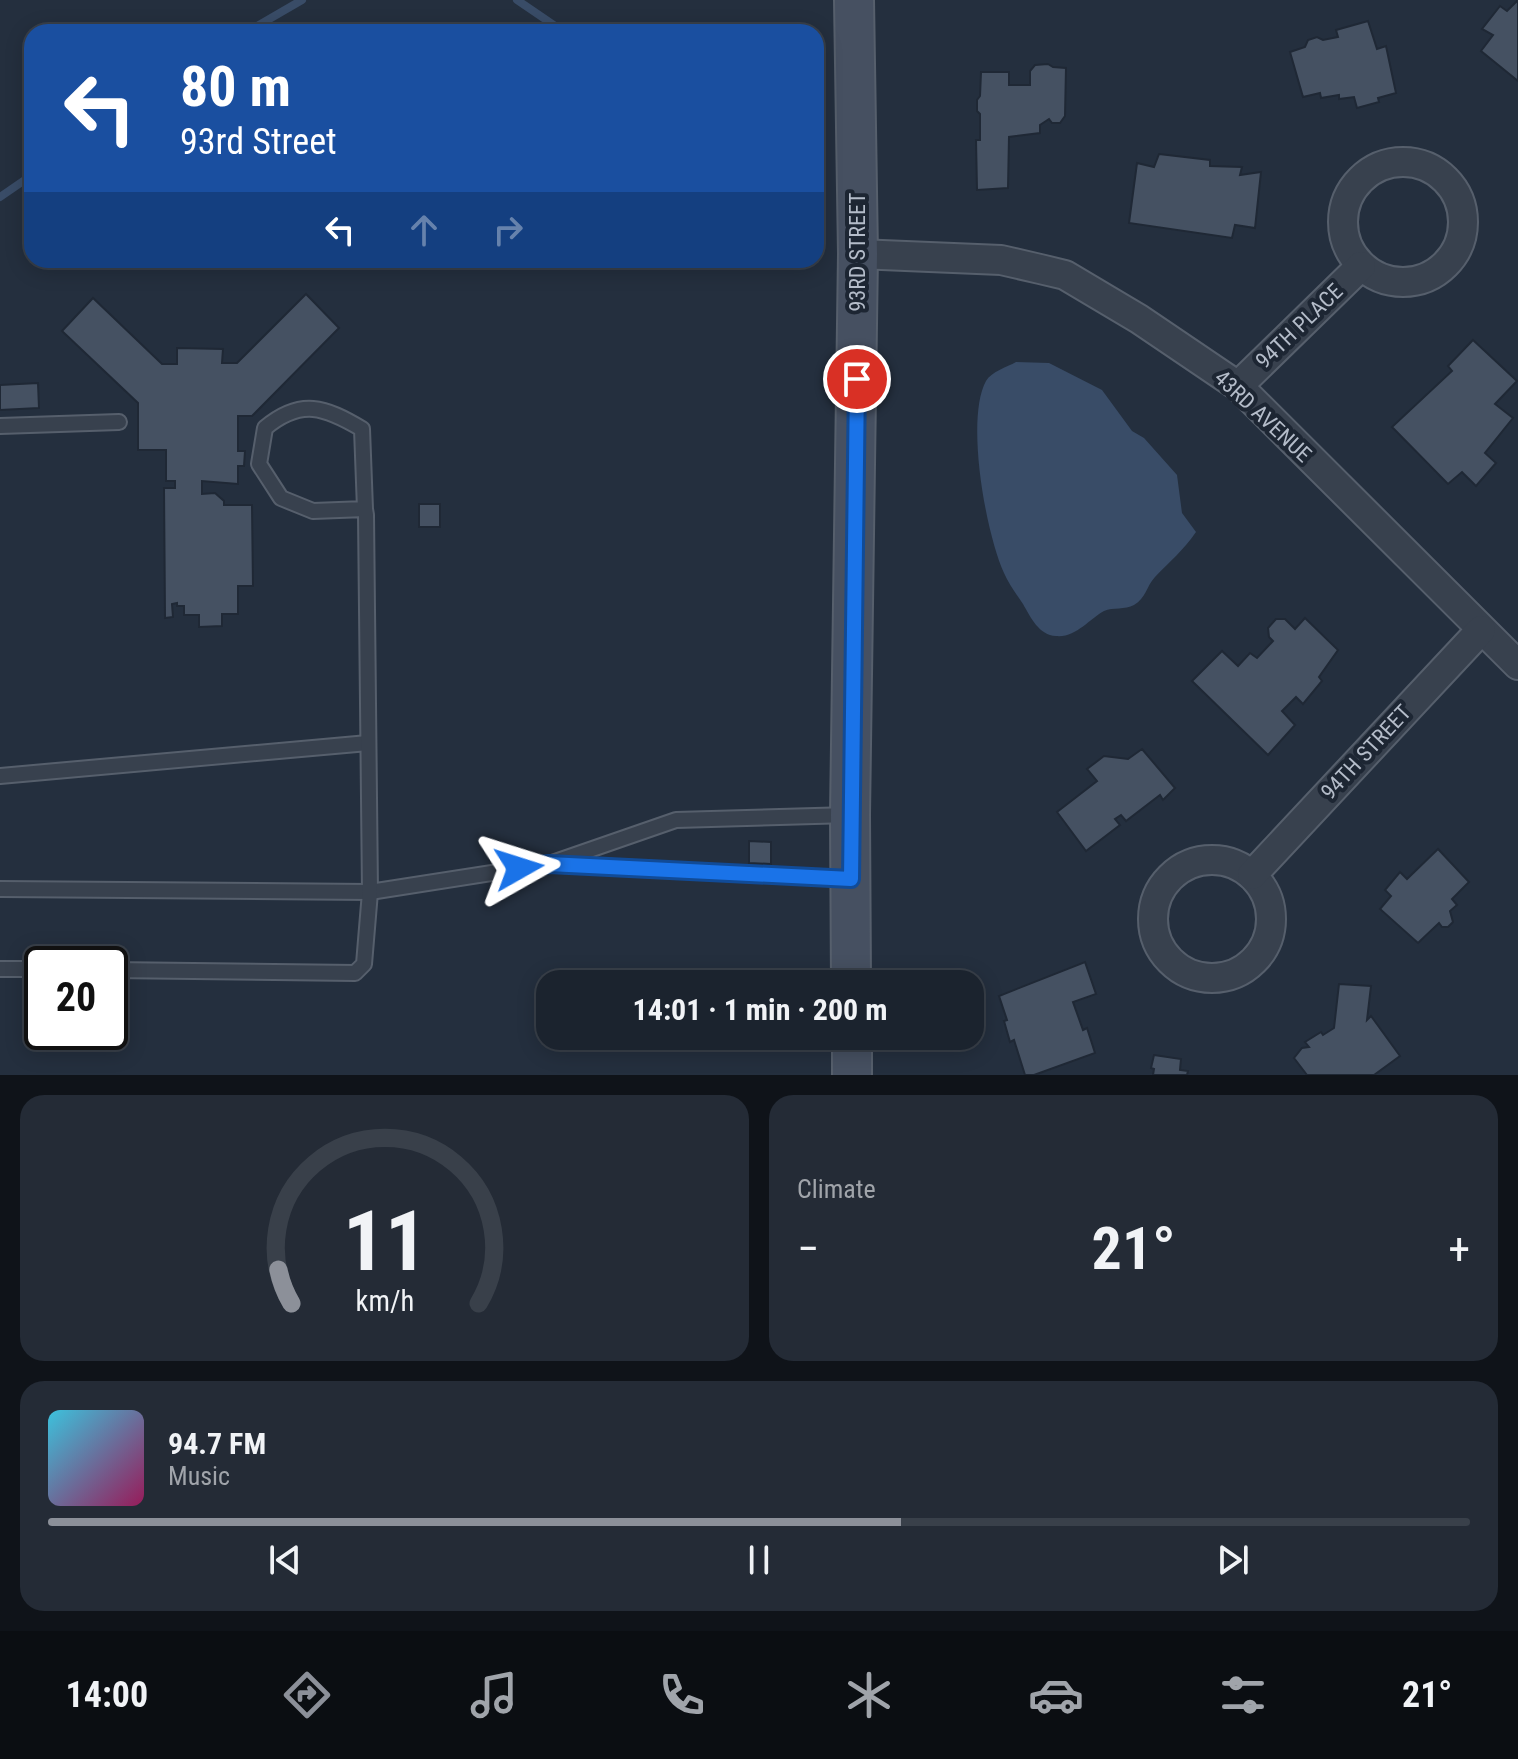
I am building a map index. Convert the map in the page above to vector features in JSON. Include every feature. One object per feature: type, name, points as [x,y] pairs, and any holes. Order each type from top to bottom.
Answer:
[{"type":"street","name":"93RD STREET","points":[[851,970],[850,815],[858,254],[854,0]]},
{"type":"street","name":"94TH PLACE","points":[[1405,162],[1432,169],[1448,181],[1459,198],[1463,219],[1452,258],[1437,272],[1419,280],[1398,282],[1378,277],[1361,266],[1343,232],[1343,213],[1349,194],[1361,179],[1377,167],[1405,162]]},
{"type":"street","name":"43RD AVENUE","points":[[858,254],[1001,260],[1065,275],[1139,319],[1238,386],[1518,665]]},
{"type":"street","name":"94TH PLACE","points":[[1238,386],[1361,266]]},
{"type":"street","name":"94TH STREET","points":[[1252,875],[1481,630]]},
{"type":"street","points":[[1209,860],[1236,865],[1252,875],[1264,891],[1270,911],[1270,931],[1262,950],[1249,965],[1231,975],[1211,978],[1191,974],[1173,964],[1161,950],[1154,932],[1153,914],[1157,895],[1167,879],[1182,868],[1209,860]]},
{"type":"street","points":[[852,1050],[852,1075]]},
{"type":"lane","points":[[128,970],[355,973],[364,964],[370,892],[365,509],[362,429],[335,413],[308,408],[283,414],[265,428],[259,464],[281,498],[313,511],[365,509]]},
{"type":"lane","points":[[0,426],[119,422]]},
{"type":"lane","points":[[0,776],[368,743]]},
{"type":"lane","points":[[0,889],[370,892],[549,864],[676,820],[850,815]]},
{"type":"lane","points":[[549,864],[851,879]]},
{"type":"lane","points":[[0,969],[24,969]]},
{"type":"water","points":[[1016,362],[1049,363],[1102,390],[1132,431],[1144,438],[1177,475],[1182,513],[1196,532],[1155,577],[1138,602],[1130,607],[1104,611],[1076,631],[1063,636],[1050,635],[1040,629],[1010,585],[997,555],[980,477],[977,422],[980,399],[988,378]]},
{"type":"building","points":[[1518,0],[1518,81],[1481,51],[1493,35],[1482,29],[1500,6],[1507,11]]},
{"type":"building","points":[[1368,21],[1377,49],[1386,46],[1396,93],[1357,108],[1354,97],[1339,99],[1339,95],[1321,98],[1320,93],[1303,97],[1290,52],[1305,47],[1308,40],[1338,37],[1336,30]]},
{"type":"building","points":[[1035,65],[1066,68],[1065,116],[1060,123],[1052,123],[1049,119],[1040,125],[1040,133],[1009,137],[1008,188],[977,190],[976,140],[980,140],[980,114],[977,100],[980,96],[981,72],[1009,72],[1009,85],[1030,85],[1030,71]]},
{"type":"building","points":[[1159,154],[1210,160],[1210,166],[1242,167],[1240,175],[1261,172],[1255,228],[1235,225],[1232,238],[1129,223],[1137,163],[1154,167]]},
{"type":"building","points":[[306,294],[339,328],[252,416],[238,416],[238,451],[245,451],[244,466],[238,466],[238,484],[202,481],[202,494],[215,493],[224,505],[252,505],[253,586],[238,586],[238,614],[222,614],[222,626],[199,627],[199,615],[184,615],[184,606],[177,606],[177,603],[172,604],[173,617],[165,618],[164,488],[175,488],[175,481],[166,481],[166,450],[138,450],[138,403],[62,331],[93,298],[162,364],[177,364],[177,348],[223,349],[222,363],[237,363]]},
{"type":"building","points":[[1473,340],[1517,381],[1495,404],[1513,418],[1485,453],[1496,463],[1476,486],[1462,472],[1448,484],[1392,427],[1452,371],[1448,366]]},
{"type":"building","points":[[38,383],[39,408],[0,410],[0,385]]},
{"type":"building","points":[[419,504],[440,504],[440,527],[419,527]]},
{"type":"building","points":[[1305,618],[1338,650],[1319,677],[1322,681],[1303,704],[1296,697],[1282,711],[1295,725],[1268,755],[1192,681],[1222,651],[1238,666],[1250,653],[1257,658],[1273,641],[1268,628],[1276,619],[1285,619],[1295,629]]},
{"type":"building","points":[[1142,749],[1175,788],[1163,800],[1160,795],[1126,821],[1121,815],[1115,819],[1120,825],[1086,851],[1057,812],[1097,781],[1087,769],[1104,756],[1128,759]]},
{"type":"building","points":[[749,841],[771,842],[771,864],[749,863]]},
{"type":"building","points":[[1438,849],[1469,882],[1452,899],[1457,905],[1450,911],[1453,922],[1448,927],[1442,927],[1439,923],[1418,943],[1380,909],[1391,896],[1385,890],[1400,872],[1407,879]]},
{"type":"building","points":[[1085,962],[1096,994],[1073,1002],[1083,1030],[1087,1028],[1095,1053],[1034,1075],[1025,1075],[1014,1040],[1010,1042],[999,996]]},
{"type":"building","points":[[1339,984],[1371,986],[1367,1020],[1371,1016],[1400,1056],[1374,1075],[1307,1075],[1294,1058],[1302,1048],[1309,1047],[1305,1042],[1334,1028]]},
{"type":"building","points":[[1154,1055],[1181,1059],[1180,1070],[1188,1071],[1187,1075],[1153,1075]]},
{"type":"waterway","points":[[261,24],[302,0]]},
{"type":"waterway","points":[[517,0],[552,24]]},
{"type":"waterway","points":[[0,197],[24,180]]},
{"type":"route","points":[[519,868],[549,864],[851,879],[857,379]]}]
